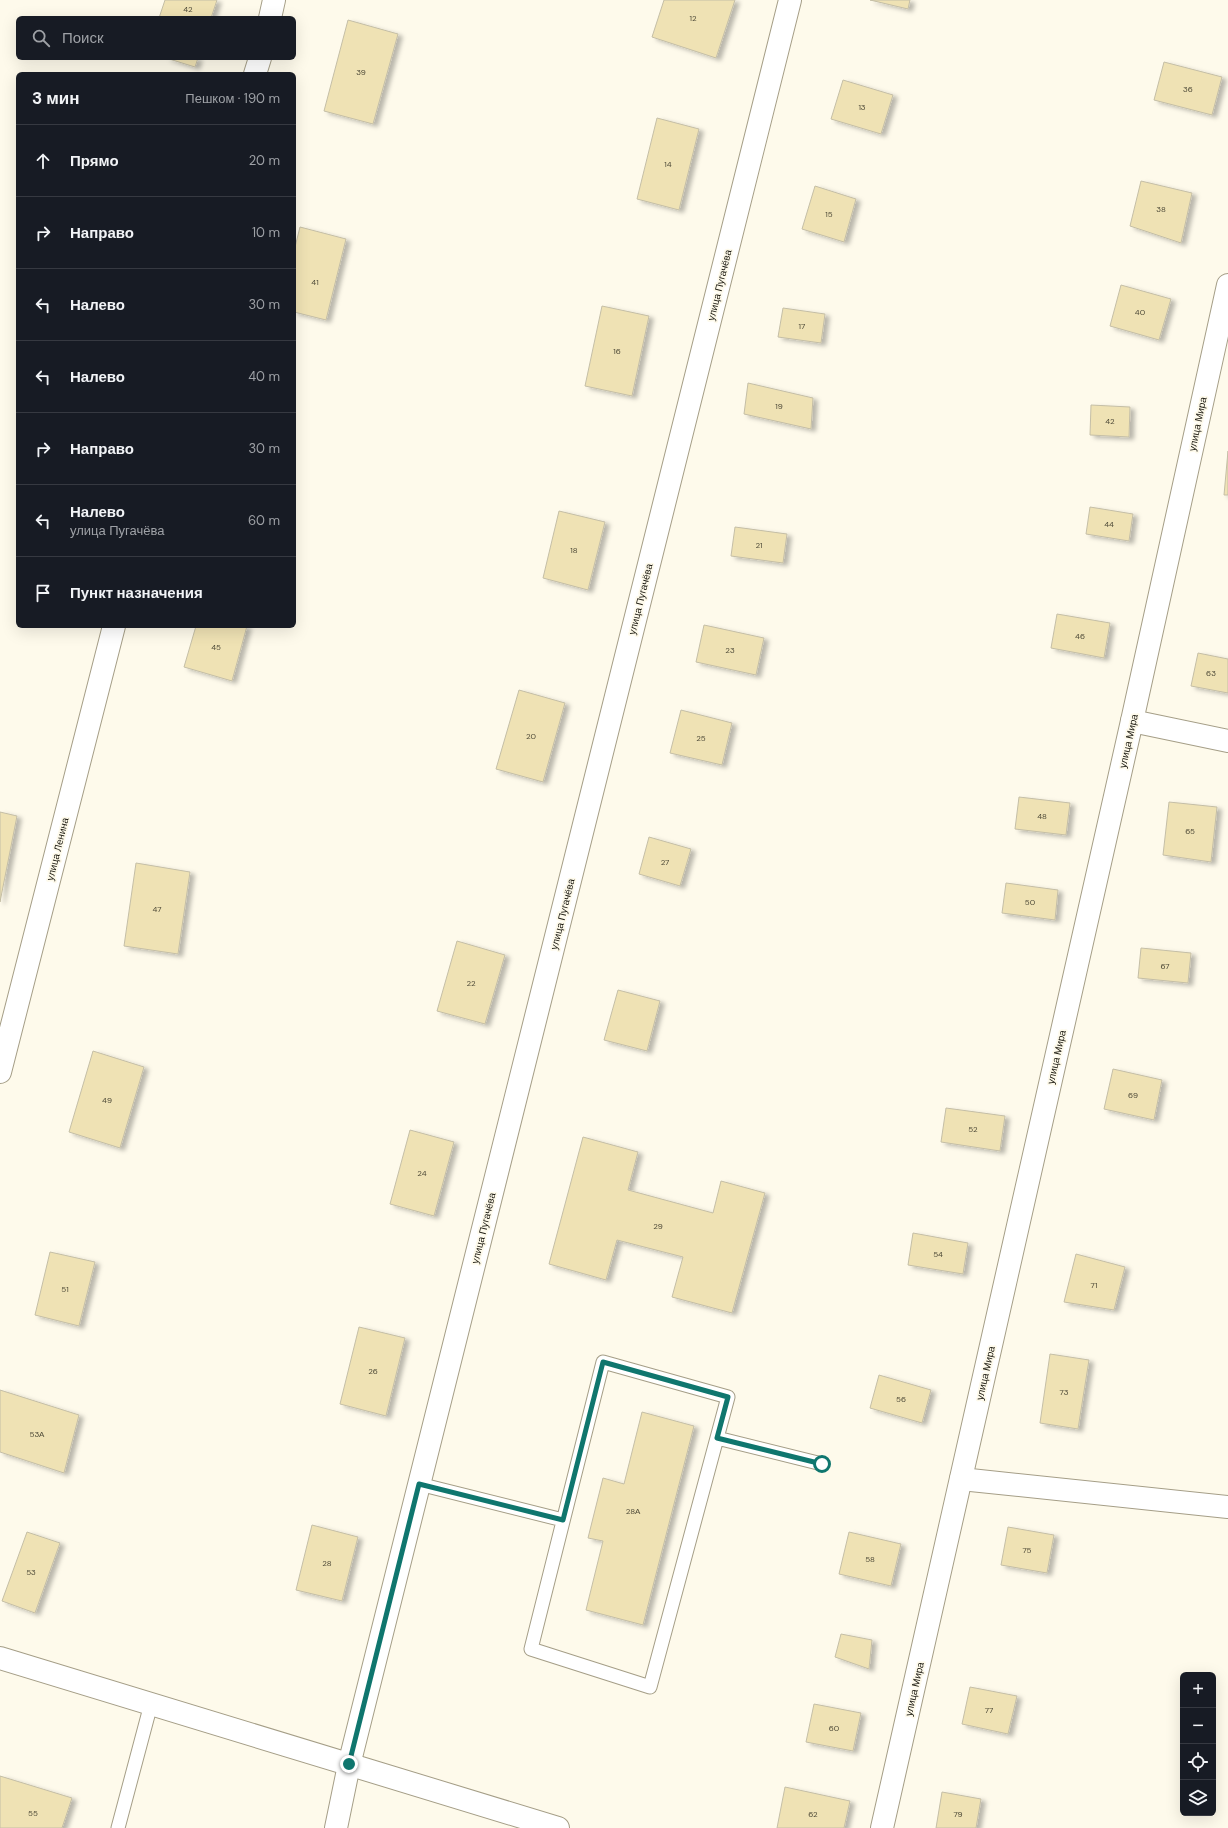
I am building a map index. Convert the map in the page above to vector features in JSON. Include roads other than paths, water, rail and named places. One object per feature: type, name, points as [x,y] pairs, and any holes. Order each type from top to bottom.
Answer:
[{"type":"street","points":[[270,16],[274,0]]},
{"type":"street","name":"улица Пугачёва","points":[[336,1828],[349,1764],[790,0]]},
{"type":"street","points":[[256,72],[260,60]]},
{"type":"street","name":"улица Мира","points":[[882,1828],[1132,721],[1228,285]]},
{"type":"street","name":"улица Ленина","points":[[0,1072],[113,628]]},
{"type":"street","points":[[1132,721],[1228,741]]},
{"type":"street","points":[[961,1478],[1228,1507]]},
{"type":"street","points":[[0,1658],[558,1828]]},
{"type":"lane","points":[[603,1362],[728,1397],[650,1687],[530,1649],[563,1520],[603,1362]]},
{"type":"lane","points":[[717,1438],[822,1464]]},
{"type":"lane","points":[[419,1484],[563,1520]]},
{"type":"lane","points":[[118,1828],[151,1704]]}]
